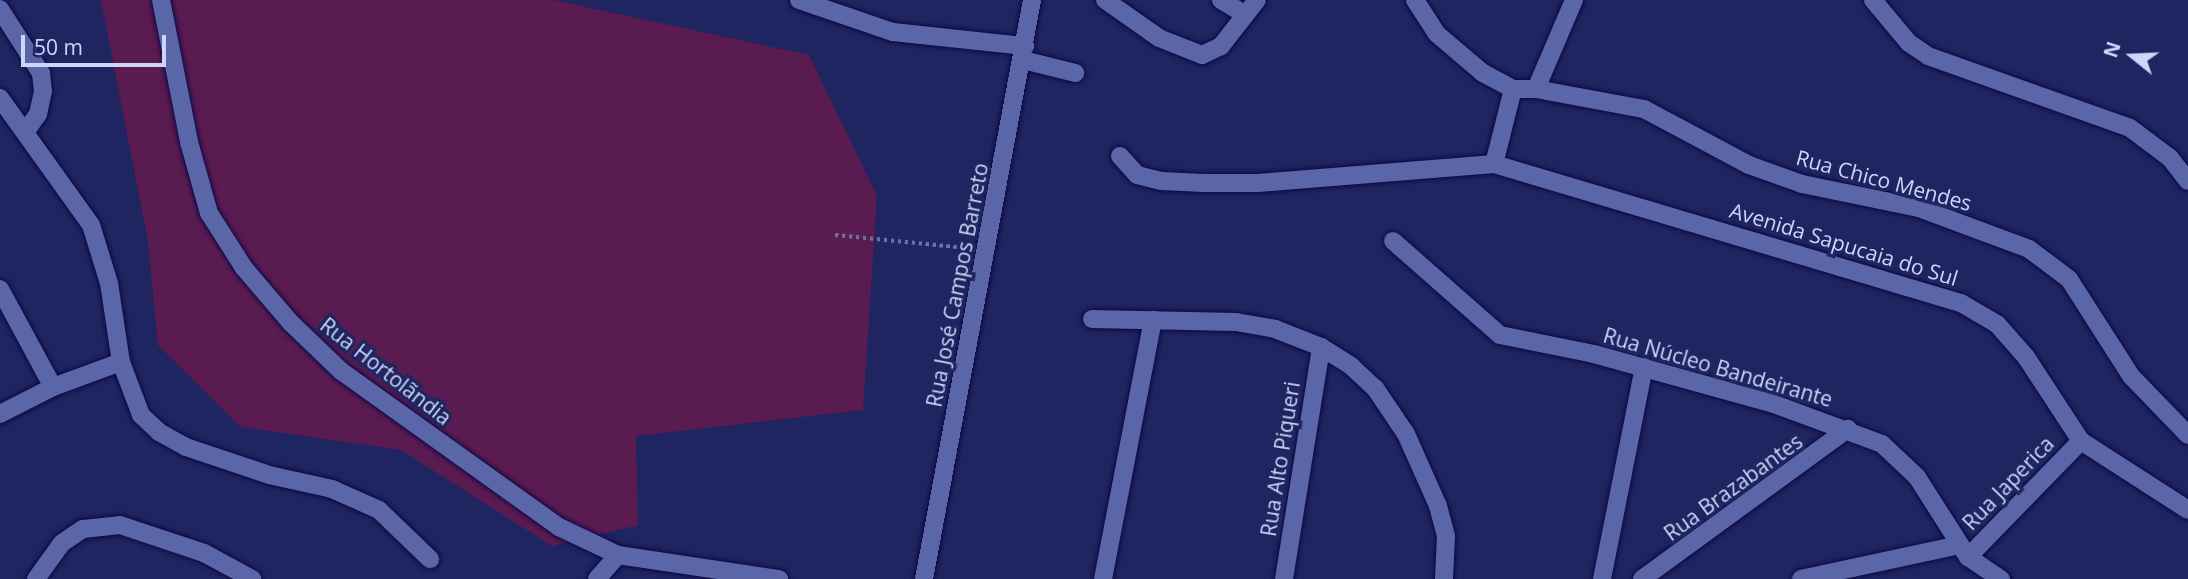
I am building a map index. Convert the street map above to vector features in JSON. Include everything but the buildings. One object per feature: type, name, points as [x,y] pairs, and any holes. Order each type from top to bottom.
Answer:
[{"type":"street","name":"Rua Hortolãndia","points":[[161,0],[189,142],[209,213],[244,268],[291,323],[341,371],[559,527],[618,555],[779,579]]},
{"type":"street","points":[[799,0],[893,32],[1024,53],[1075,74]]},
{"type":"street","name":"Rua José Campos Barreto","points":[[924,579],[1032,0]]},
{"type":"street","points":[[1104,0],[1159,38],[1202,54],[1221,46],[1257,0]]},
{"type":"street","points":[[1220,0],[1244,14]]},
{"type":"street","points":[[1120,156],[1137,175],[1161,181],[1204,183],[1258,183],[1494,164],[1513,89],[1483,73],[1437,34],[1415,0]]},
{"type":"street","points":[[1536,89],[1574,0]]},
{"type":"street","points":[[1873,0],[1909,43],[1928,56],[2130,128],[2179,159],[2188,180]]},
{"type":"street","points":[[0,9],[41,73],[44,91],[38,114],[26,131]]},
{"type":"street","name":"Rua Chico Mendes","points":[[1513,89],[1536,89],[1644,109],[1749,165],[1789,180],[1919,208],[2029,249],[2069,279],[2131,376],[2188,435]]},
{"type":"street","points":[[0,99],[26,131],[91,225],[109,283],[121,362],[141,415],[159,432],[186,447],[269,475],[332,489],[379,510],[430,559]]},
{"type":"street","name":"Avenida Sapucaia do Sul","points":[[1494,164],[1961,303],[1997,324],[2026,357],[2081,441],[2188,510]]},
{"type":"street","name":"Rua Núcleo Bandeirante","points":[[1393,241],[1500,335],[1644,367],[1848,429],[1903,460],[1932,498],[1964,551],[2001,579]]},
{"type":"street","points":[[0,289],[53,387]]},
{"type":"street","points":[[1092,319],[1236,322],[1275,329],[1321,347],[1375,388],[1406,434],[1446,536],[1444,579]]},
{"type":"street","points":[[1104,579],[1153,320]]},
{"type":"street","name":"Rua Alto Piqueri","points":[[1284,579],[1321,347]]},
{"type":"street","points":[[0,414],[53,387],[121,362]]},
{"type":"street","points":[[1602,579],[1644,367]]},
{"type":"street","name":"Rua Brazabantes","points":[[1642,579],[1848,429]]},
{"type":"street","name":"Rua Japerica","points":[[1964,551],[2081,441]]},
{"type":"street","points":[[36,579],[62,543],[83,529],[120,525],[204,553],[252,579]]},
{"type":"street","points":[[1801,579],[1964,551]]},
{"type":"street","points":[[597,579],[618,555]]},
{"type":"path","points":[[835,235],[986,250]]},
{"type":"shaded area","points":[[101,0],[553,0],[809,55],[877,196],[863,410],[636,436],[638,525],[552,546],[401,450],[241,427],[158,345],[148,241]]}]
